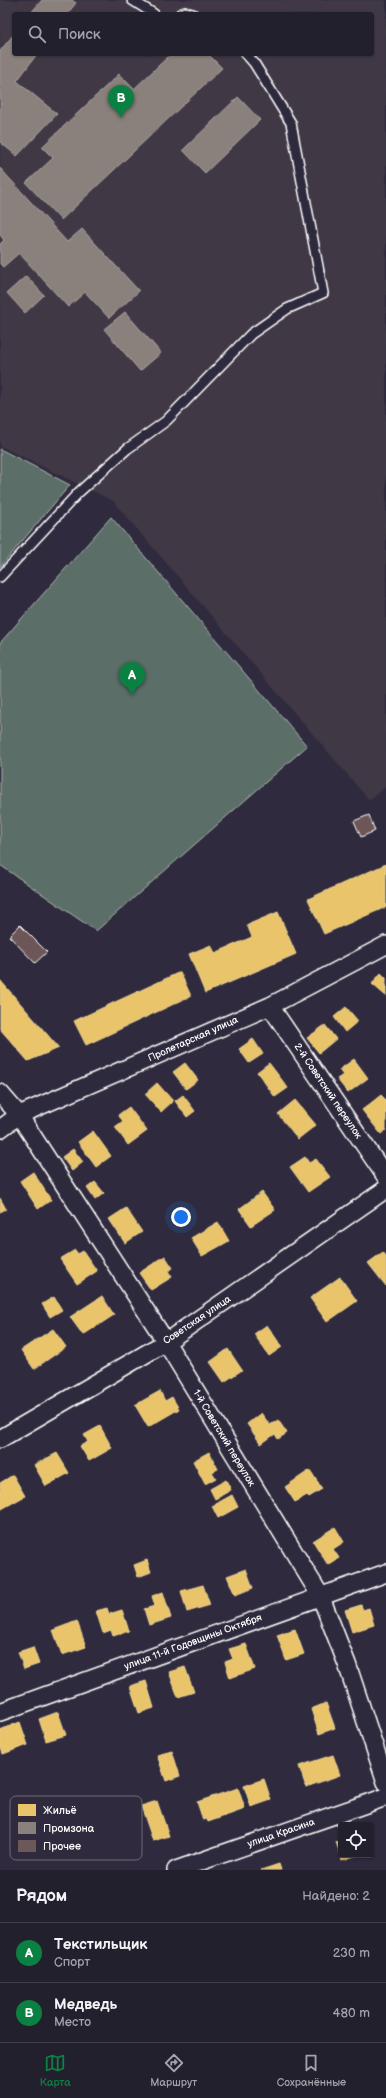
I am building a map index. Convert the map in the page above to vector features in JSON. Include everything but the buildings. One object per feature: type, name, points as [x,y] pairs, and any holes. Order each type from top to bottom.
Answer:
[{"type":"street","name":"Пролетарская улица","points":[[0,1129],[19,1115],[270,1006],[386,945]]},
{"type":"street","name":"2-й Советский переулок","points":[[270,1006],[386,1177]]},
{"type":"street","name":"1-й Советский переулок","points":[[0,1093],[19,1115],[166,1342],[320,1595],[347,1664],[386,1782]]},
{"type":"street","name":"Советская улица","points":[[0,1439],[166,1342],[386,1189]]},
{"type":"street","name":"улица 11-й Годовщины Октября","points":[[0,1712],[320,1595],[386,1573]]},
{"type":"street","name":"улица Красина","points":[[176,1870],[386,1797]]},
{"type":"lane","points":[[132,0],[151,12]]},
{"type":"lane","points":[[0,577],[79,492],[127,449],[166,421],[251,334],[287,309],[323,293],[291,123],[254,63],[248,56]]},
{"type":"shaded area","points":[[0,0],[386,0],[386,787],[369,800],[113,501],[0,446]]},
{"type":"green space","points":[[0,449],[70,485],[0,567]]},
{"type":"green space","points":[[111,517],[307,746],[96,931],[0,865],[0,643]]},
{"type":"place","name":"Медведь","points":[[121,118]]},
{"type":"place","name":"Текстильщик","points":[[132,695]]}]
